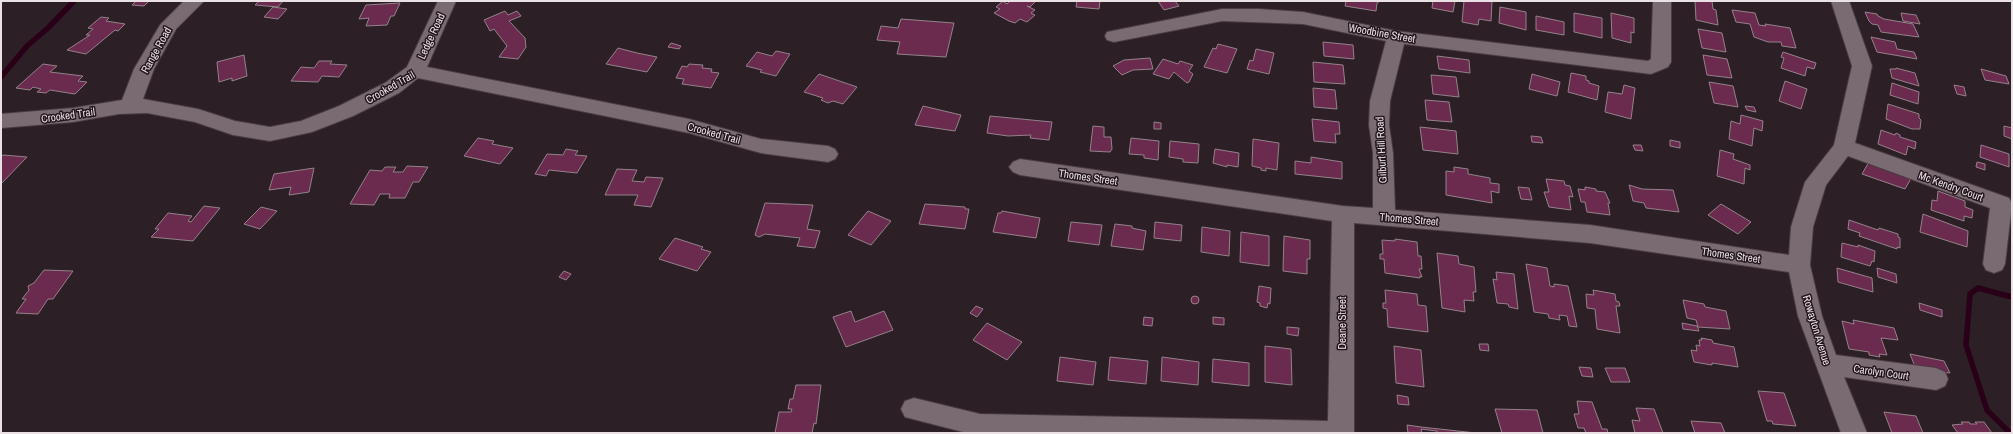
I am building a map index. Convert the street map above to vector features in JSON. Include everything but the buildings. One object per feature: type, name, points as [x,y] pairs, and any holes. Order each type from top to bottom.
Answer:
[{"type":"street","name":"Range Road","points":[[130,106],[144,69],[169,25],[195,1]]},
{"type":"street","name":"Ledge Road","points":[[415,71],[447,1]]},
{"type":"street","name":"Woodbine Street","points":[[1114,36],[1222,15],[1303,18],[1396,37],[1651,68],[1661,62],[1662,1]]},
{"type":"street","name":"Rowayton Avenue","points":[[1840,1],[1862,66],[1844,147],[1816,182],[1802,228],[1799,264],[1810,316],[1854,433]]},
{"type":"street","name":"Gilburt Hill Road","points":[[1384,216],[1383,153],[1378,125],[1380,101],[1396,37]]},
{"type":"street","name":"Crooked Trail","points":[[1,121],[73,115],[119,107],[154,107],[198,116],[233,128],[270,134],[305,128],[346,111],[392,88],[415,71],[689,126],[762,146],[828,154]]},
{"type":"street","name":"Mc Kendry Court","points":[[1844,147],[2001,204],[1994,264]]},
{"type":"street","name":"Thomes Street","points":[[1020,167],[1343,214],[1384,216],[1590,234],[1799,264]]},
{"type":"street","name":"Deane Street","points":[[1341,433],[1343,214]]},
{"type":"street","name":"Carolyn Court","points":[[1827,364],[1936,379]]},
{"type":"street","points":[[914,409],[980,426],[1341,433]]},
{"type":"waterway","points":[[1,77],[27,46],[49,27],[74,1]]},
{"type":"waterway","points":[[2010,433],[1987,410],[1966,345],[1970,294],[1978,288],[2012,297]]}]
